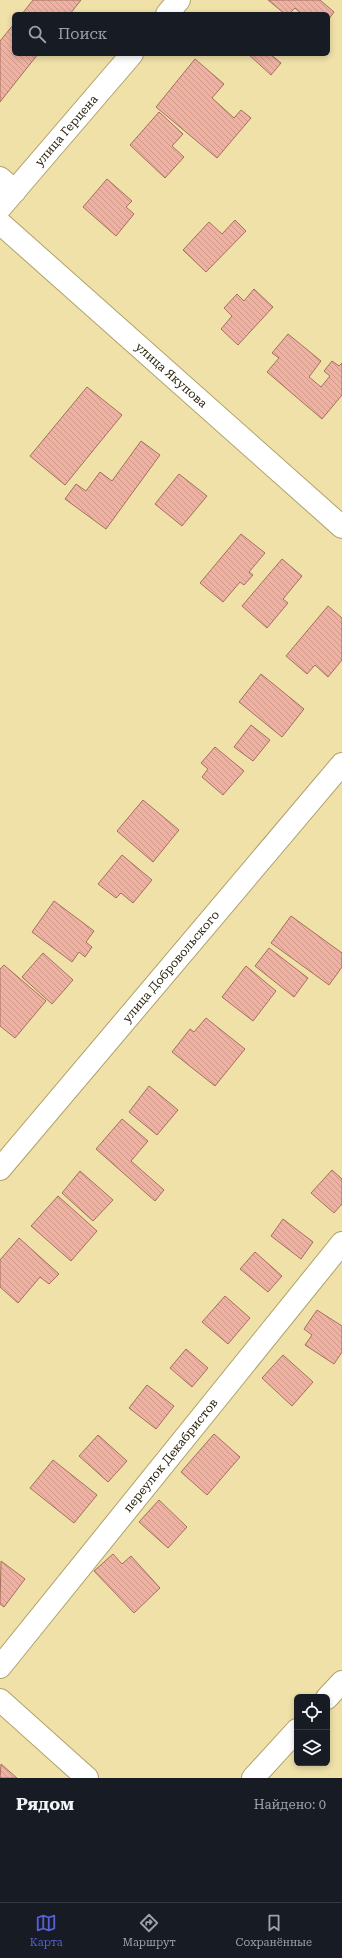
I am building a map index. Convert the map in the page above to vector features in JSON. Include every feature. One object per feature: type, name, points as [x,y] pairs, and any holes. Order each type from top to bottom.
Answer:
[{"type":"street","points":[[169,12],[179,0]]},
{"type":"street","name":"улица Герцена","points":[[0,208],[7,184],[130,56]]},
{"type":"street","name":"улица Якупова","points":[[0,222],[342,527]]},
{"type":"street","name":"улица Добровольского","points":[[0,1169],[342,764]]},
{"type":"street","name":"переулок Декабристов","points":[[0,1667],[342,1243]]},
{"type":"street","points":[[330,1695],[342,1682]]},
{"type":"street","points":[[0,1700],[87,1778]]},
{"type":"street","points":[[252,1778],[294,1733]]},
{"type":"building","points":[[33,0],[81,0],[72,12],[24,12]]},
{"type":"building","points":[[268,0],[320,0],[334,12],[330,17],[330,12],[300,12],[295,8],[291,12],[283,12]]},
{"type":"building","points":[[12,26],[12,56],[36,56],[0,102],[0,41]]},
{"type":"building","points":[[250,56],[272,56],[281,63],[271,75]]},
{"type":"building","points":[[195,59],[224,84],[212,98],[234,118],[241,110],[251,118],[217,158],[156,107]]},
{"type":"building","points":[[159,112],[183,134],[172,146],[184,157],[165,178],[130,145]]},
{"type":"building","points":[[107,179],[132,201],[126,207],[134,214],[116,236],[83,207]]},
{"type":"building","points":[[235,220],[246,231],[206,272],[183,250],[209,222],[222,234]]},
{"type":"building","points":[[254,289],[273,307],[238,345],[221,329],[232,316],[224,308],[237,294],[244,301]]},
{"type":"building","points":[[288,334],[321,361],[309,377],[321,387],[330,376],[324,371],[332,361],[339,366],[342,363],[342,395],[322,419],[267,372],[279,358],[272,353]]},
{"type":"building","points":[[87,387],[122,415],[65,485],[30,456]]},
{"type":"building","points":[[141,441],[160,455],[106,529],[65,499],[76,484],[86,491],[100,472],[112,481]]},
{"type":"building","points":[[179,474],[207,496],[182,526],[155,504]]},
{"type":"building","points":[[241,534],[265,553],[249,572],[253,575],[244,585],[240,582],[223,602],[200,583]]},
{"type":"building","points":[[282,559],[302,576],[283,599],[288,603],[267,628],[242,606]]},
{"type":"building","points":[[328,606],[342,618],[342,660],[328,677],[315,665],[307,674],[286,656]]},
{"type":"building","points":[[261,674],[304,709],[282,737],[239,702]]},
{"type":"building","points":[[251,725],[270,740],[253,761],[234,747]]},
{"type":"building","points":[[215,747],[244,771],[223,795],[202,777],[208,769],[201,763]]},
{"type":"building","points":[[143,800],[179,830],[153,862],[117,831]]},
{"type":"building","points":[[122,855],[152,880],[133,903],[121,893],[116,898],[98,884]]},
{"type":"building","points":[[54,901],[94,931],[86,942],[92,947],[85,957],[79,952],[72,962],[32,932]]},
{"type":"building","points":[[291,916],[342,953],[342,967],[329,985],[271,943]]},
{"type":"building","points":[[269,948],[308,978],[294,997],[255,966]]},
{"type":"building","points":[[43,953],[73,980],[52,1004],[22,977]]},
{"type":"building","points":[[4,965],[46,1001],[15,1038],[0,1026],[0,969]]},
{"type":"building","points":[[246,966],[276,991],[253,1021],[222,997]]},
{"type":"building","points":[[206,1018],[245,1049],[215,1086],[172,1052],[190,1029],[194,1032]]},
{"type":"building","points":[[149,1086],[178,1110],[157,1135],[129,1112]]},
{"type":"building","points":[[122,1119],[148,1141],[131,1161],[164,1190],[155,1201],[96,1149]]},
{"type":"building","points":[[332,1170],[342,1179],[342,1204],[334,1213],[311,1193]]},
{"type":"building","points":[[80,1171],[113,1200],[93,1221],[62,1193]]},
{"type":"building","points":[[58,1196],[97,1231],[71,1261],[31,1226]]},
{"type":"building","points":[[283,1219],[313,1242],[301,1259],[271,1236]]},
{"type":"building","points":[[19,1238],[59,1274],[49,1284],[40,1277],[18,1303],[0,1287],[0,1260]]},
{"type":"building","points":[[255,1252],[282,1276],[268,1292],[240,1269]]},
{"type":"building","points":[[225,1296],[250,1318],[228,1344],[202,1322]]},
{"type":"building","points":[[317,1310],[342,1326],[342,1352],[334,1364],[305,1345],[312,1335],[304,1329]]},
{"type":"building","points":[[186,1349],[208,1368],[192,1387],[170,1368]]},
{"type":"building","points":[[283,1355],[313,1382],[292,1406],[262,1378]]},
{"type":"building","points":[[147,1385],[174,1406],[156,1429],[129,1408]]},
{"type":"building","points":[[214,1434],[240,1457],[207,1495],[181,1472]]},
{"type":"building","points":[[98,1435],[127,1461],[108,1482],[79,1456]]},
{"type":"building","points":[[53,1460],[97,1495],[74,1523],[30,1488]]},
{"type":"building","points":[[159,1500],[187,1527],[168,1548],[139,1522]]},
{"type":"building","points":[[113,1554],[122,1564],[131,1556],[160,1588],[134,1613],[94,1571]]},
{"type":"building","points":[[1,1561],[25,1579],[4,1607],[0,1604]]},
{"type":"building","points":[[1,1764],[17,1778],[0,1778]]}]
